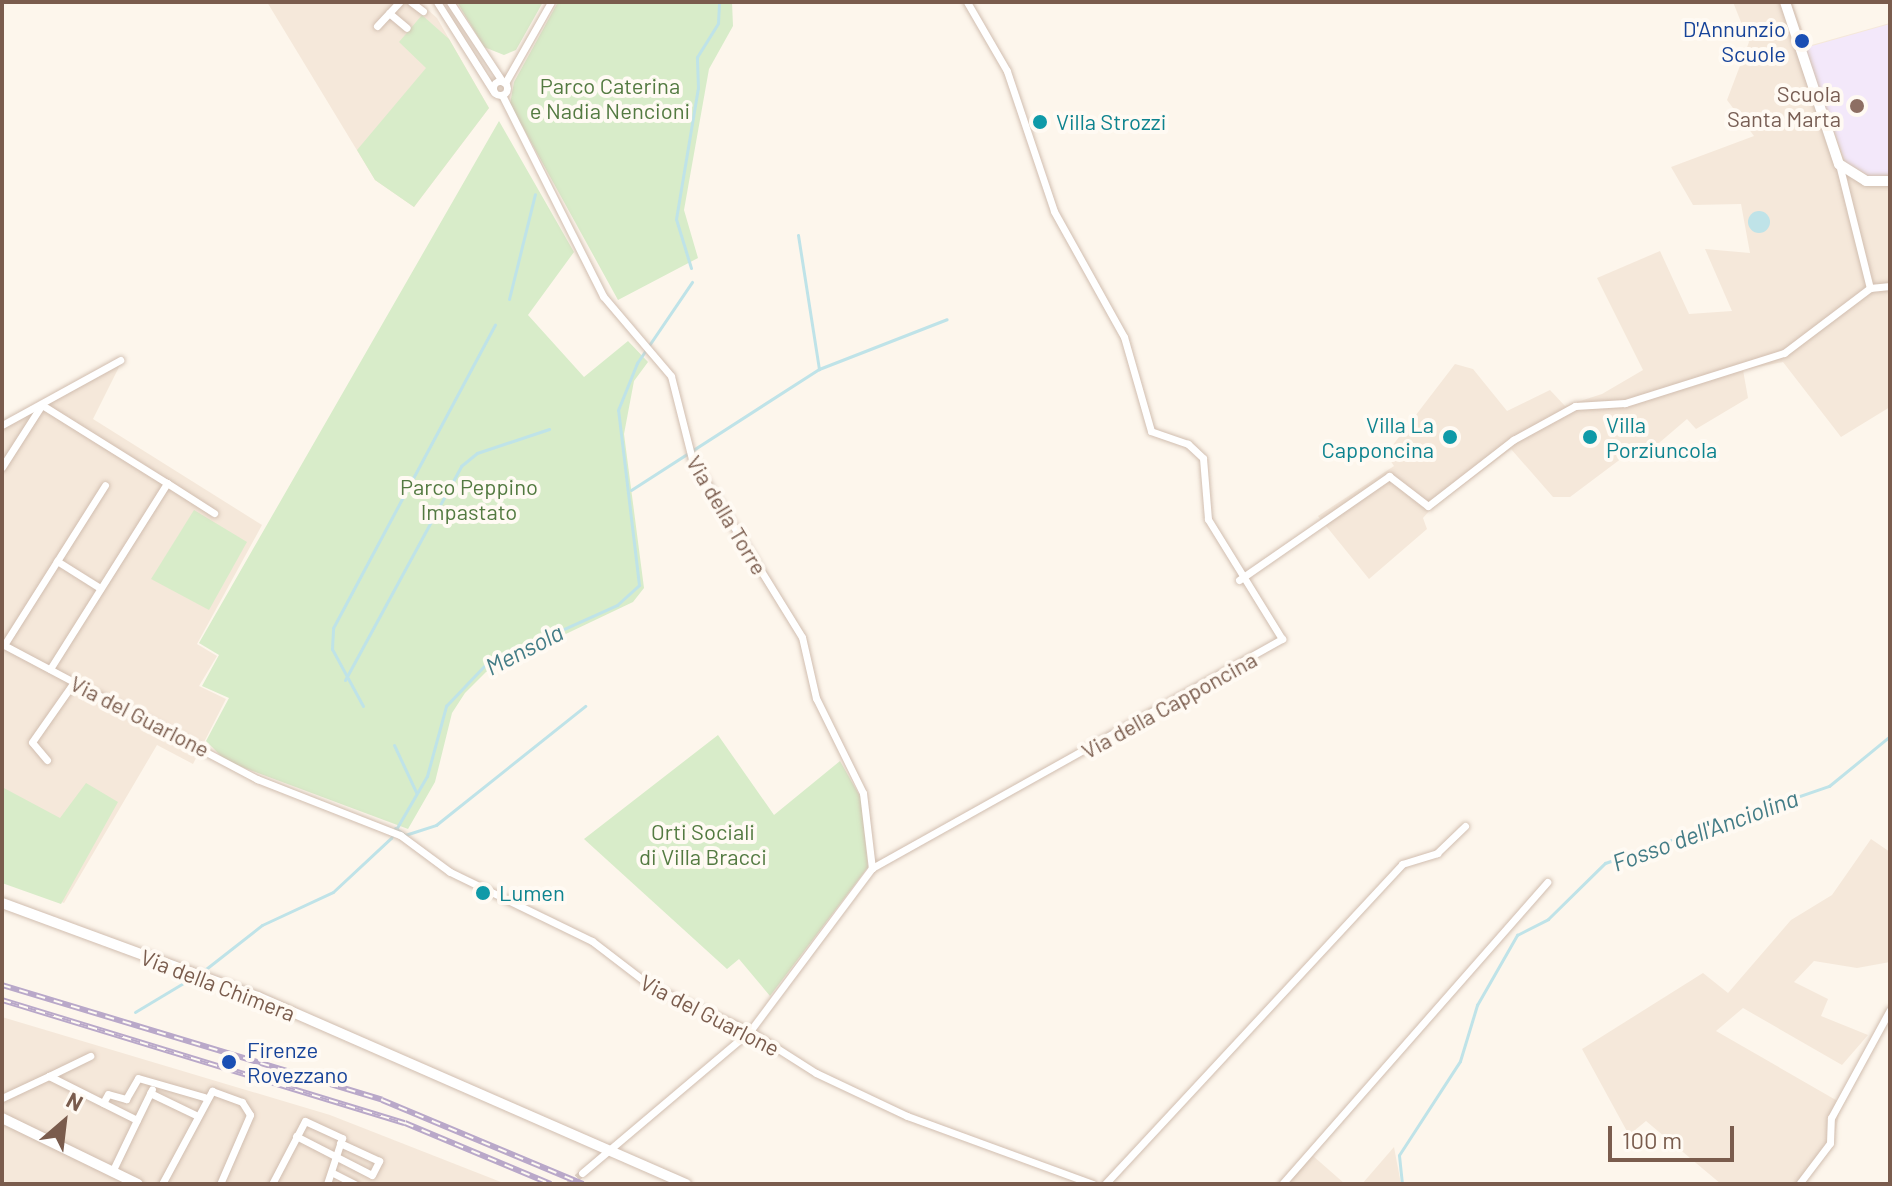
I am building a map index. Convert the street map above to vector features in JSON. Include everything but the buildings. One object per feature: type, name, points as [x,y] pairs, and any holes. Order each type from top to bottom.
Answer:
[{"type":"street","points":[[377,26],[399,2]]},
{"type":"street","points":[[411,2],[423,11]]},
{"type":"street","name":"Via della Torre","points":[[437,2],[498,94],[603,296],[675,384],[695,467],[802,637],[816,698],[863,793],[872,868]]},
{"type":"street","points":[[450,2],[504,82]]},
{"type":"street","points":[[498,94],[551,2]]},
{"type":"street","points":[[967,2],[1007,71],[1054,211],[1124,337],[1151,431],[1188,444],[1203,458],[1208,519],[1225,539],[1239,580],[1389,476],[1428,506],[1513,440],[1575,406],[1625,403],[1784,353],[1870,288],[1890,286]]},
{"type":"street","points":[[1785,2],[1839,164],[1870,288]]},
{"type":"street","points":[[389,13],[407,28]]},
{"type":"street","points":[[498,94],[504,82]]},
{"type":"street","points":[[1839,164],[1866,181],[1890,181]]},
{"type":"street","points":[[2,425],[120,360]]},
{"type":"street","points":[[2,467],[42,405]]},
{"type":"street","points":[[42,405],[214,513]]},
{"type":"street","points":[[50,669],[167,483]]},
{"type":"street","points":[[3,644],[105,485]]},
{"type":"street","points":[[57,561],[100,588]]},
{"type":"street","name":"Via della Capponcina","points":[[872,868],[1274,646],[1281,635],[1239,580]]},
{"type":"street","name":"Via del Guarlone","points":[[3,644],[257,779],[400,835],[450,872],[592,941],[652,987],[750,1031],[907,1116],[1093,1184]]},
{"type":"street","points":[[47,760],[32,742],[74,682]]},
{"type":"street","points":[[1105,1184],[1402,864],[1437,853],[1465,826]]},
{"type":"street","points":[[582,1173],[750,1031],[872,868]]},
{"type":"street","points":[[1282,1184],[1547,882]]},
{"type":"street","name":"Via della Chimera","points":[[2,903],[203,977],[606,1154],[686,1184]]},
{"type":"street","points":[[1799,1184],[1830,1143],[1831,1118],[1890,1010]]},
{"type":"street","points":[[2,1098],[90,1056]]},
{"type":"street","points":[[49,1076],[137,1120]]},
{"type":"street","points":[[103,1103],[108,1094],[126,1099],[136,1079],[204,1097]]},
{"type":"street","points":[[112,1172],[155,1084]]},
{"type":"street","points":[[162,1184],[204,1097],[215,1091],[242,1102],[250,1115],[220,1184]]},
{"type":"street","points":[[150,1093],[196,1115]]},
{"type":"street","points":[[2,1118],[138,1184]]},
{"type":"street","points":[[272,1184],[305,1121],[340,1143],[379,1161],[368,1184]]},
{"type":"street","points":[[296,1136],[372,1175]]},
{"type":"street","points":[[327,1184],[340,1143]]},
{"type":"street","points":[[333,1173],[355,1184]]},
{"type":"shaded area","points":[[267,2],[419,2],[437,18],[489,108],[414,207],[375,180]]},
{"type":"shaded area","points":[[1733,2],[1792,2],[1808,46],[1890,23],[1890,407],[1841,437],[1783,362],[1743,370],[1748,398],[1696,429],[1687,419],[1638,461],[1630,452],[1570,497],[1553,497],[1511,449],[1430,510],[1423,518],[1427,529],[1369,579],[1318,516],[1394,466],[1386,454],[1455,364],[1473,369],[1507,411],[1550,390],[1565,406],[1602,394],[1643,370],[1597,278],[1660,251],[1689,314],[1732,311],[1705,249],[1750,253],[1741,204],[1693,205],[1671,167],[1754,136],[1727,100],[1749,42]]},
{"type":"shaded area","name":"Scuola Santa Marta","points":[[1890,24],[1890,175],[1871,177],[1845,162],[1805,48]]},
{"type":"shaded area","points":[[120,365],[93,419],[262,525],[197,644],[217,656],[199,686],[226,699],[193,764],[157,745],[64,903],[2,881],[2,429]]},
{"type":"shaded area","points":[[1871,839],[1890,852],[1890,962],[1857,968],[1814,961],[1794,982],[1828,999],[1821,1016],[1868,1035],[1842,1065],[1743,1008],[1716,1031],[1841,1103],[1834,1141],[1803,1184],[1721,1184],[1646,1121],[1629,1135],[1582,1049],[1703,973],[1728,993],[1791,920],[1832,895]]},
{"type":"shaded area","points":[[2,1017],[330,1115],[506,1184],[2,1184]]},
{"type":"shaded area","points":[[1394,1147],[1401,1184],[1362,1184]]},
{"type":"shaded area","points":[[1312,1155],[1345,1184],[1286,1184]]},
{"type":"green space","points":[[457,2],[543,2],[516,50],[504,55],[484,47]]},
{"type":"green space","name":"Parco Caterina e Nadia Nencioni","points":[[558,2],[732,2],[733,26],[709,69],[684,210],[698,258],[618,300],[510,104],[514,82]]},
{"type":"green space","points":[[422,15],[449,39],[489,108],[414,207],[375,180],[357,150],[426,68],[399,42]]},
{"type":"green space","name":"Parco Peppino Impastato","points":[[499,121],[574,252],[528,315],[584,377],[628,341],[648,362],[634,381],[624,434],[644,588],[633,602],[486,672],[465,693],[452,713],[435,782],[408,829],[226,761],[206,741],[229,698],[202,686],[219,655],[199,643]]},
{"type":"green space","points":[[194,510],[247,542],[209,610],[151,579]]},
{"type":"green space","name":"Orti Sociali di Villa Bracci","points":[[718,735],[774,815],[840,761],[861,798],[868,867],[770,996],[739,959],[727,969],[584,839]]},
{"type":"green space","points":[[86,783],[118,802],[61,904],[2,883],[2,787],[60,818]]},
{"type":"water","points":[[1759,211],[1767,214],[1770,222],[1767,230],[1759,233],[1751,230],[1748,222],[1751,214]]},
{"type":"waterway","name":"Mensola","points":[[691,268],[676,219],[698,88],[697,57],[718,23],[719,2]]},
{"type":"waterway","points":[[509,299],[535,194]]},
{"type":"waterway","points":[[798,235],[819,369]]},
{"type":"waterway","name":"Mensola","points":[[202,972],[262,925],[333,892],[391,838],[427,776],[446,706],[486,664],[617,605],[639,585],[618,410],[637,363],[692,282]]},
{"type":"waterway","points":[[631,490],[819,369],[947,319]]},
{"type":"waterway","points":[[363,706],[332,649],[333,628],[495,325]]},
{"type":"waterway","points":[[345,680],[461,466],[477,453],[549,429]]},
{"type":"waterway","points":[[395,828],[405,835],[436,825],[585,706]]},
{"type":"waterway","name":"Fosso dell'Anciolina","points":[[1402,1184],[1399,1155],[1460,1061],[1477,1005],[1517,935],[1548,919],[1605,863],[1829,786],[1890,736]]},
{"type":"waterway","points":[[394,745],[416,792]]},
{"type":"waterway","name":"Mensola","points":[[135,1012],[195,976]]},
{"type":"tunnel","points":[[569,1184],[582,1173]]},
{"type":"railway","points":[[2,985],[382,1100],[583,1184]]},
{"type":"railway","points":[[2,1000],[405,1123],[551,1184]]},
{"type":"place","name":"D'Annunzio Scuole","points":[[1802,41]]},
{"type":"place","name":"Scuola Santa Marta","points":[[1857,106]]},
{"type":"place","name":"Villa Strozzi","points":[[1040,122]]},
{"type":"place","name":"Villa La Capponcina","points":[[1450,437]]},
{"type":"place","name":"Villa Porziuncola","points":[[1590,437]]},
{"type":"place","name":"Lumen","points":[[483,893]]},
{"type":"place","name":"Firenze Rovezzano","points":[[229,1062]]}]
